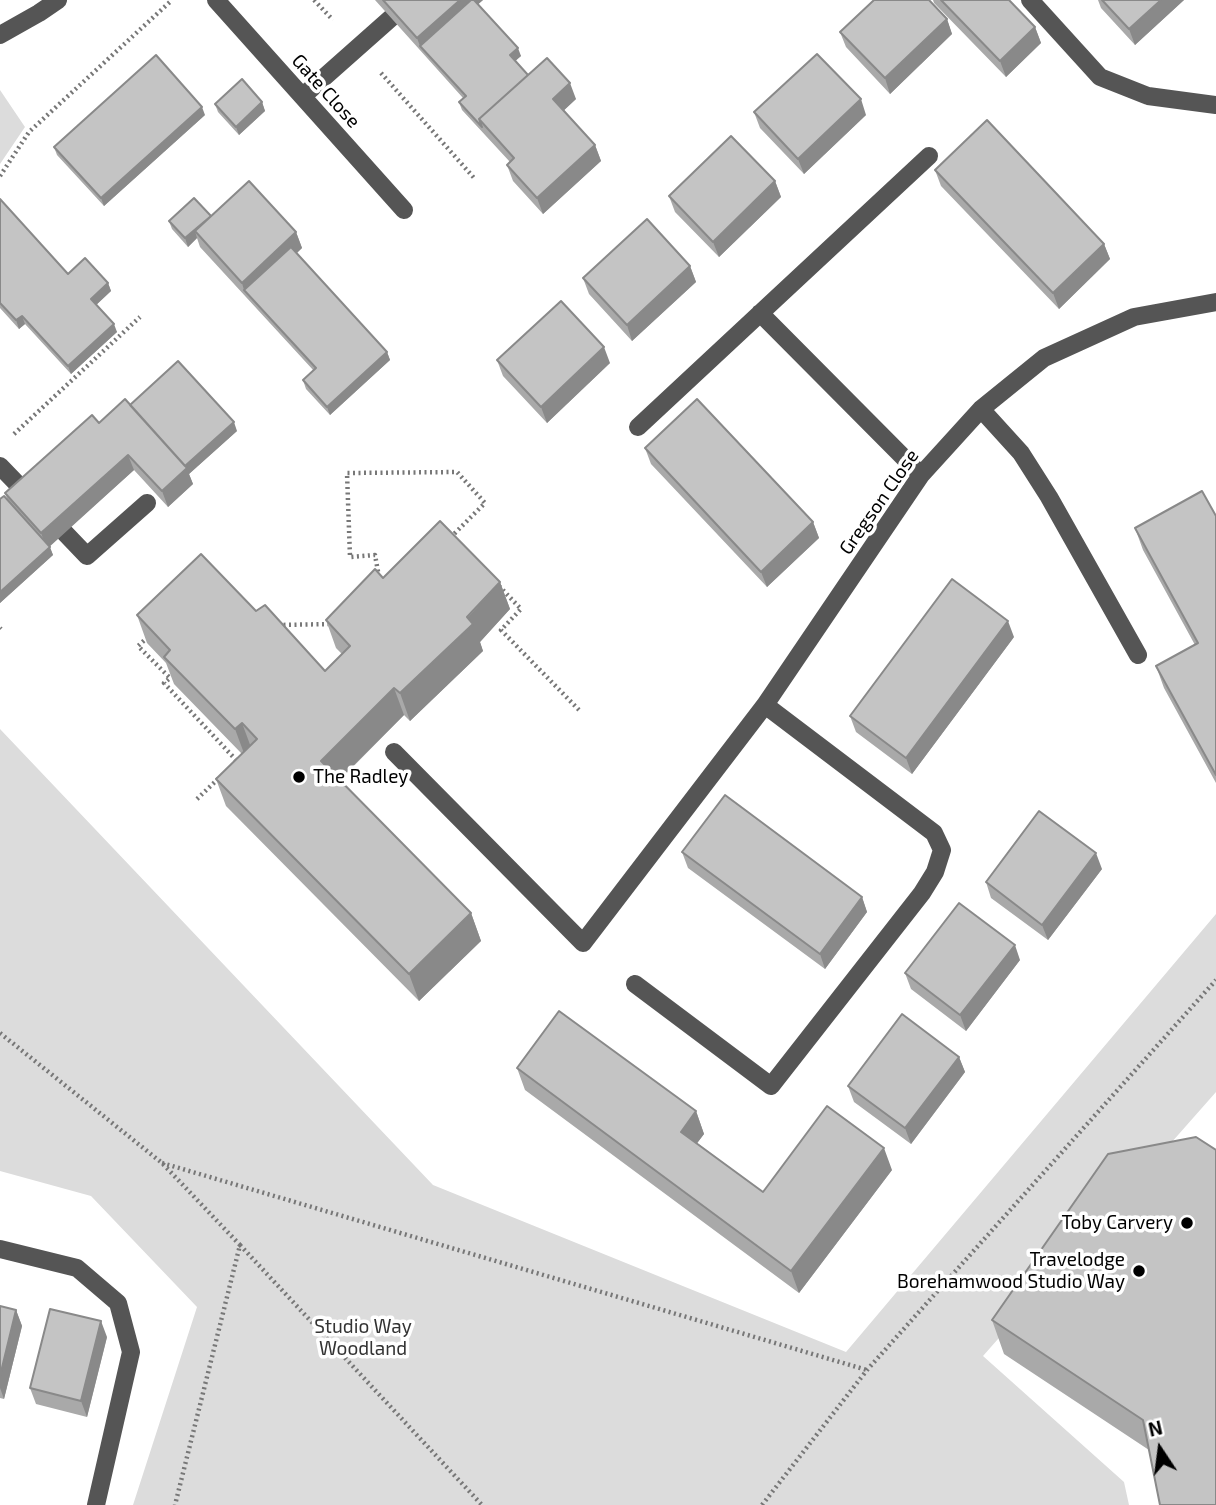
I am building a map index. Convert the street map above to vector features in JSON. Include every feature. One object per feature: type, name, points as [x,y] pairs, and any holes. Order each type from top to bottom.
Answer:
[{"type":"street","points":[[0,35],[58,0]]},
{"type":"street","name":"Gate Close","points":[[216,0],[404,210]]},
{"type":"street","points":[[1031,0],[1100,77],[1148,96],[1216,105]]},
{"type":"street","points":[[303,96],[391,18]]},
{"type":"street","points":[[638,427],[929,156]]},
{"type":"street","name":"Gregson Close","points":[[394,752],[583,943],[765,705],[921,475],[981,409],[1044,358],[1134,317],[1216,302]]},
{"type":"street","points":[[760,313],[921,475]]},
{"type":"street","points":[[981,409],[1021,453],[1049,497],[1138,655]]},
{"type":"street","points":[[0,466],[27,494]]},
{"type":"street","points":[[65,533],[87,555],[147,503]]},
{"type":"street","points":[[635,984],[771,1086],[935,872],[942,850],[934,832],[765,705]]},
{"type":"street","points":[[0,1249],[77,1268],[118,1303],[131,1352],[96,1505]]},
{"type":"path","points":[[0,176],[29,132],[172,0]]},
{"type":"path","points":[[314,0],[475,178]]},
{"type":"path","points":[[10,437],[140,317]]},
{"type":"path","points":[[382,587],[375,555],[350,556],[347,473],[457,472],[485,503],[450,538],[460,547]]},
{"type":"path","points":[[497,585],[521,609],[500,630],[580,711]]},
{"type":"path","points":[[277,625],[345,623]]},
{"type":"path","points":[[157,628],[138,646],[170,678],[164,683],[237,761],[197,799]]},
{"type":"path","points":[[762,1505],[867,1370],[1216,980]]},
{"type":"path","points":[[0,1033],[162,1163],[482,1505]]},
{"type":"path","points":[[162,1163],[867,1370]]},
{"type":"path","points":[[175,1505],[240,1245]]},
{"type":"green space","points":[[0,90],[25,127],[0,164]]},
{"type":"green space","name":"Studio Way Woodland","points":[[0,729],[433,1185],[846,1352],[1216,914],[1216,1092],[983,1356],[1124,1482],[1129,1505],[133,1505],[197,1307],[91,1196],[0,1171]]},
{"type":"building","points":[[383,0],[460,0],[417,38]]},
{"type":"building","points":[[474,0],[518,48],[510,55],[528,75],[479,119],[482,127],[459,102],[466,96],[420,46]]},
{"type":"building","points":[[874,0],[929,0],[947,19],[885,78],[840,32]]},
{"type":"building","points":[[941,0],[1009,0],[1035,27],[1000,61]]},
{"type":"building","points":[[1102,0],[1161,0],[1129,29]]},
{"type":"building","points":[[817,54],[861,99],[798,159],[754,112]]},
{"type":"building","points":[[156,55],[202,107],[101,198],[54,147]]},
{"type":"building","points":[[547,58],[570,83],[553,99],[595,145],[537,198],[507,165],[514,158],[479,119]]},
{"type":"building","points":[[242,79],[262,102],[236,127],[215,104]]},
{"type":"building","points":[[987,120],[1104,244],[1053,293],[935,170]]},
{"type":"building","points":[[731,136],[775,181],[713,242],[669,196]]},
{"type":"building","points":[[249,181],[296,232],[242,283],[195,231]]},
{"type":"building","points":[[194,198],[211,216],[185,238],[169,221]]},
{"type":"building","points":[[0,199],[68,274],[85,258],[108,283],[91,299],[114,324],[68,366],[22,316],[16,320],[0,303]]},
{"type":"building","points":[[647,219],[690,266],[627,325],[583,278]]},
{"type":"building","points":[[291,247],[387,352],[327,407],[303,380],[316,368],[244,290]]},
{"type":"building","points":[[561,301],[604,347],[541,407],[497,360]]},
{"type":"building","points":[[178,361],[234,422],[185,466],[130,405]]},
{"type":"building","points":[[125,399],[187,468],[162,491],[128,455],[41,533],[5,493],[92,415],[99,423]]},
{"type":"building","points":[[697,399],[813,522],[761,572],[645,448]]},
{"type":"building","points":[[1202,491],[1216,516],[1216,775],[1156,666],[1198,643],[1135,528]]},
{"type":"building","points":[[4,496],[50,547],[0,592],[0,499]]},
{"type":"building","name":"The Radley","points":[[440,521],[500,582],[467,617],[473,624],[400,693],[394,688],[321,761],[471,913],[409,974],[216,779],[257,739],[242,723],[235,729],[164,657],[170,650],[137,615],[201,554],[256,611],[265,605],[325,671],[350,646],[326,620],[375,569],[383,578]]},
{"type":"building","points":[[952,579],[1008,621],[906,758],[850,716]]},
{"type":"building","points":[[725,795],[862,897],[820,954],[682,852]]},
{"type":"building","points":[[1039,811],[1096,853],[1042,925],[986,882]]},
{"type":"building","points":[[959,903],[1015,945],[960,1015],[905,973]]},
{"type":"building","points":[[559,1011],[696,1111],[681,1132],[763,1192],[827,1106],[884,1148],[791,1271],[517,1068]]},
{"type":"building","points":[[902,1014],[959,1057],[905,1128],[848,1086]]},
{"type":"building","name":"Travelodge Borehamwood Studio Way","points":[[1196,1137],[1216,1150],[1216,1505],[1160,1505],[1143,1420],[992,1320],[1108,1154]]},
{"type":"building","points":[[0,1306],[16,1310],[0,1376]]},
{"type":"building","points":[[50,1309],[101,1321],[81,1401],[30,1388]]},
{"type":"place","name":"The Radley","points":[[299,777]]},
{"type":"place","name":"Toby Carvery","points":[[1187,1223]]},
{"type":"place","name":"Travelodge Borehamwood Studio Way","points":[[1139,1271]]}]
